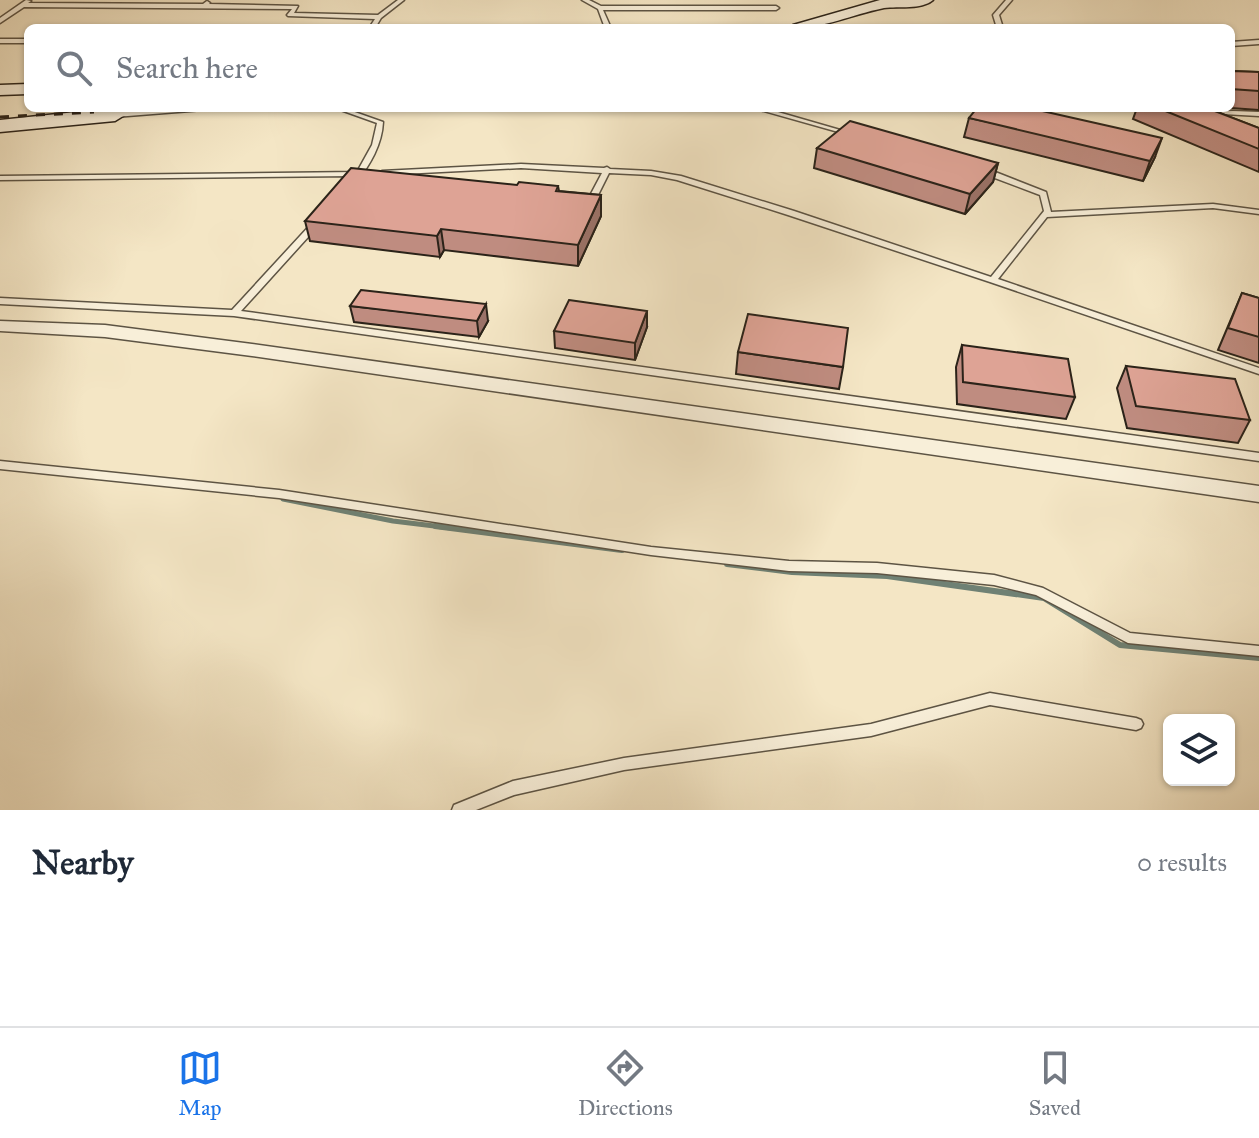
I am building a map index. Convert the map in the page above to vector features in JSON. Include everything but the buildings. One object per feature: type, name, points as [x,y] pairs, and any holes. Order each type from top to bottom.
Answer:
[{"type":"main road","points":[[813,24],[882,4],[925,0]]},
{"type":"main road","points":[[0,90],[24,89]]},
{"type":"main road","points":[[0,126],[123,112]]},
{"type":"street","points":[[0,326],[105,331],[311,358],[1259,494]]},
{"type":"lane","points":[[0,21],[29,0]]},
{"type":"lane","points":[[204,6],[210,0]]},
{"type":"lane","points":[[375,24],[401,0]]},
{"type":"lane","points":[[585,0],[600,8],[642,3],[776,8]]},
{"type":"lane","points":[[999,24],[996,15],[1009,0]]},
{"type":"lane","points":[[22,5],[296,7],[290,15],[379,17]]},
{"type":"lane","points":[[600,8],[606,24]]},
{"type":"lane","points":[[0,41],[24,41]]},
{"type":"lane","points":[[1235,44],[1259,42]]},
{"type":"lane","points":[[349,186],[359,174],[381,128],[380,122],[350,112]]},
{"type":"lane","points":[[771,112],[864,137]]},
{"type":"lane","points":[[1202,112],[1259,114]]},
{"type":"lane","points":[[1218,123],[1221,116],[1231,113]]},
{"type":"lane","points":[[0,178],[359,174],[521,166],[607,169],[678,178],[993,280],[1032,296],[1259,371]]},
{"type":"lane","points":[[970,166],[1011,179],[1043,194],[1048,211],[993,280]]},
{"type":"lane","points":[[587,210],[607,169]]},
{"type":"lane","points":[[1045,215],[1213,206],[1259,212]]},
{"type":"lane","points":[[234,313],[318,221]]},
{"type":"lane","points":[[0,301],[234,313],[1259,457]]},
{"type":"lane","points":[[0,465],[279,494],[651,551],[789,566],[877,568],[994,580],[1039,591],[1128,638],[1259,651]]},
{"type":"lane","points":[[459,810],[513,788],[624,764],[871,730],[990,699],[1136,724]]},
{"type":"waterway","points":[[283,499],[393,521],[444,527]]},
{"type":"waterway","points":[[435,526],[444,527]]},
{"type":"waterway","points":[[444,527],[451,528]]},
{"type":"waterway","points":[[444,527],[622,550]]},
{"type":"waterway","points":[[727,564],[792,572],[887,576],[1044,598],[1120,645],[1259,658]]},
{"type":"railway","points":[[0,117],[94,112]]}]
